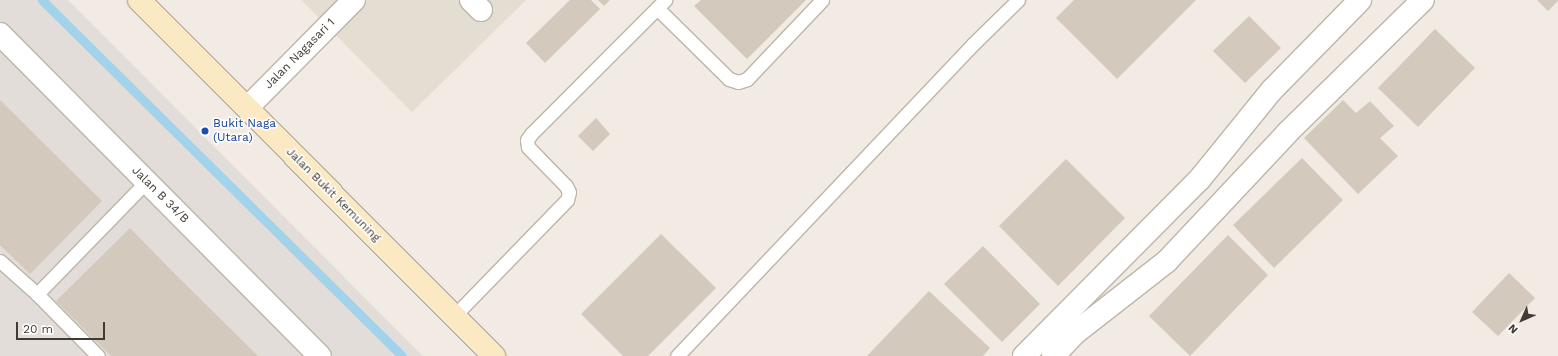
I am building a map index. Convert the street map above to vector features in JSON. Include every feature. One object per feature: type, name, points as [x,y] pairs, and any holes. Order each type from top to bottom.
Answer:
[{"type":"main road","name":"Jalan Bukit Kemuning","points":[[139,0],[494,356]]},
{"type":"street","name":"Jalan Nagasari 1","points":[[247,108],[354,0]]},
{"type":"street","points":[[1024,356],[1199,180],[1272,90],[1360,0]]},
{"type":"street","points":[[1053,356],[1075,333],[1167,261],[1286,133],[1423,0]]},
{"type":"street","name":"Jalan B 34/B","points":[[0,34],[320,356]]},
{"type":"lane","points":[[454,316],[567,200],[569,192],[566,186],[528,147],[527,140],[531,134],[661,4],[729,78],[738,82],[747,79],[822,0]]},
{"type":"lane","points":[[677,356],[973,44],[1018,0]]},
{"type":"lane","points":[[37,294],[147,181]]},
{"type":"lane","points":[[0,261],[37,294],[98,356]]},
{"type":"shaded area","points":[[0,0],[68,0],[423,356],[0,356]]},
{"type":"shaded area","points":[[301,0],[526,0],[412,112]]},
{"type":"building","points":[[570,0],[591,0],[600,9],[545,63],[526,43]]},
{"type":"building","points":[[598,0],[610,0],[604,6]]},
{"type":"building","points":[[701,0],[806,0],[747,59],[694,6]]},
{"type":"building","points":[[1074,0],[1196,0],[1117,79],[1056,18]]},
{"type":"building","points":[[1537,0],[1558,0],[1558,1],[1548,11]]},
{"type":"building","points":[[1249,16],[1281,48],[1245,83],[1213,51]]},
{"type":"building","points":[[1435,29],[1475,68],[1418,127],[1378,88]]},
{"type":"building","points":[[0,100],[102,201],[30,274],[0,245]]},
{"type":"building","points":[[1343,100],[1356,113],[1370,101],[1394,126],[1380,138],[1398,156],[1358,194],[1304,138]]},
{"type":"building","points":[[596,118],[610,134],[593,151],[578,136]]},
{"type":"building","points":[[1302,158],[1343,200],[1274,268],[1233,225]]},
{"type":"building","points":[[1066,159],[1125,218],[1058,286],[999,226]]},
{"type":"building","points":[[130,228],[258,356],[111,356],[56,301]]},
{"type":"building","points":[[661,234],[716,288],[648,356],[623,356],[581,314]]},
{"type":"building","points":[[1228,235],[1268,275],[1190,356],[1149,316]]},
{"type":"building","points":[[983,246],[1040,304],[1002,342],[944,284]]},
{"type":"building","points":[[1509,273],[1535,298],[1498,336],[1472,312]]},
{"type":"building","points":[[929,291],[990,348],[983,356],[867,356]]},
{"type":"waterway","points":[[42,0],[402,356]]},
{"type":"place","name":"Bukit Naga (Utara)","points":[[205,131]]}]
